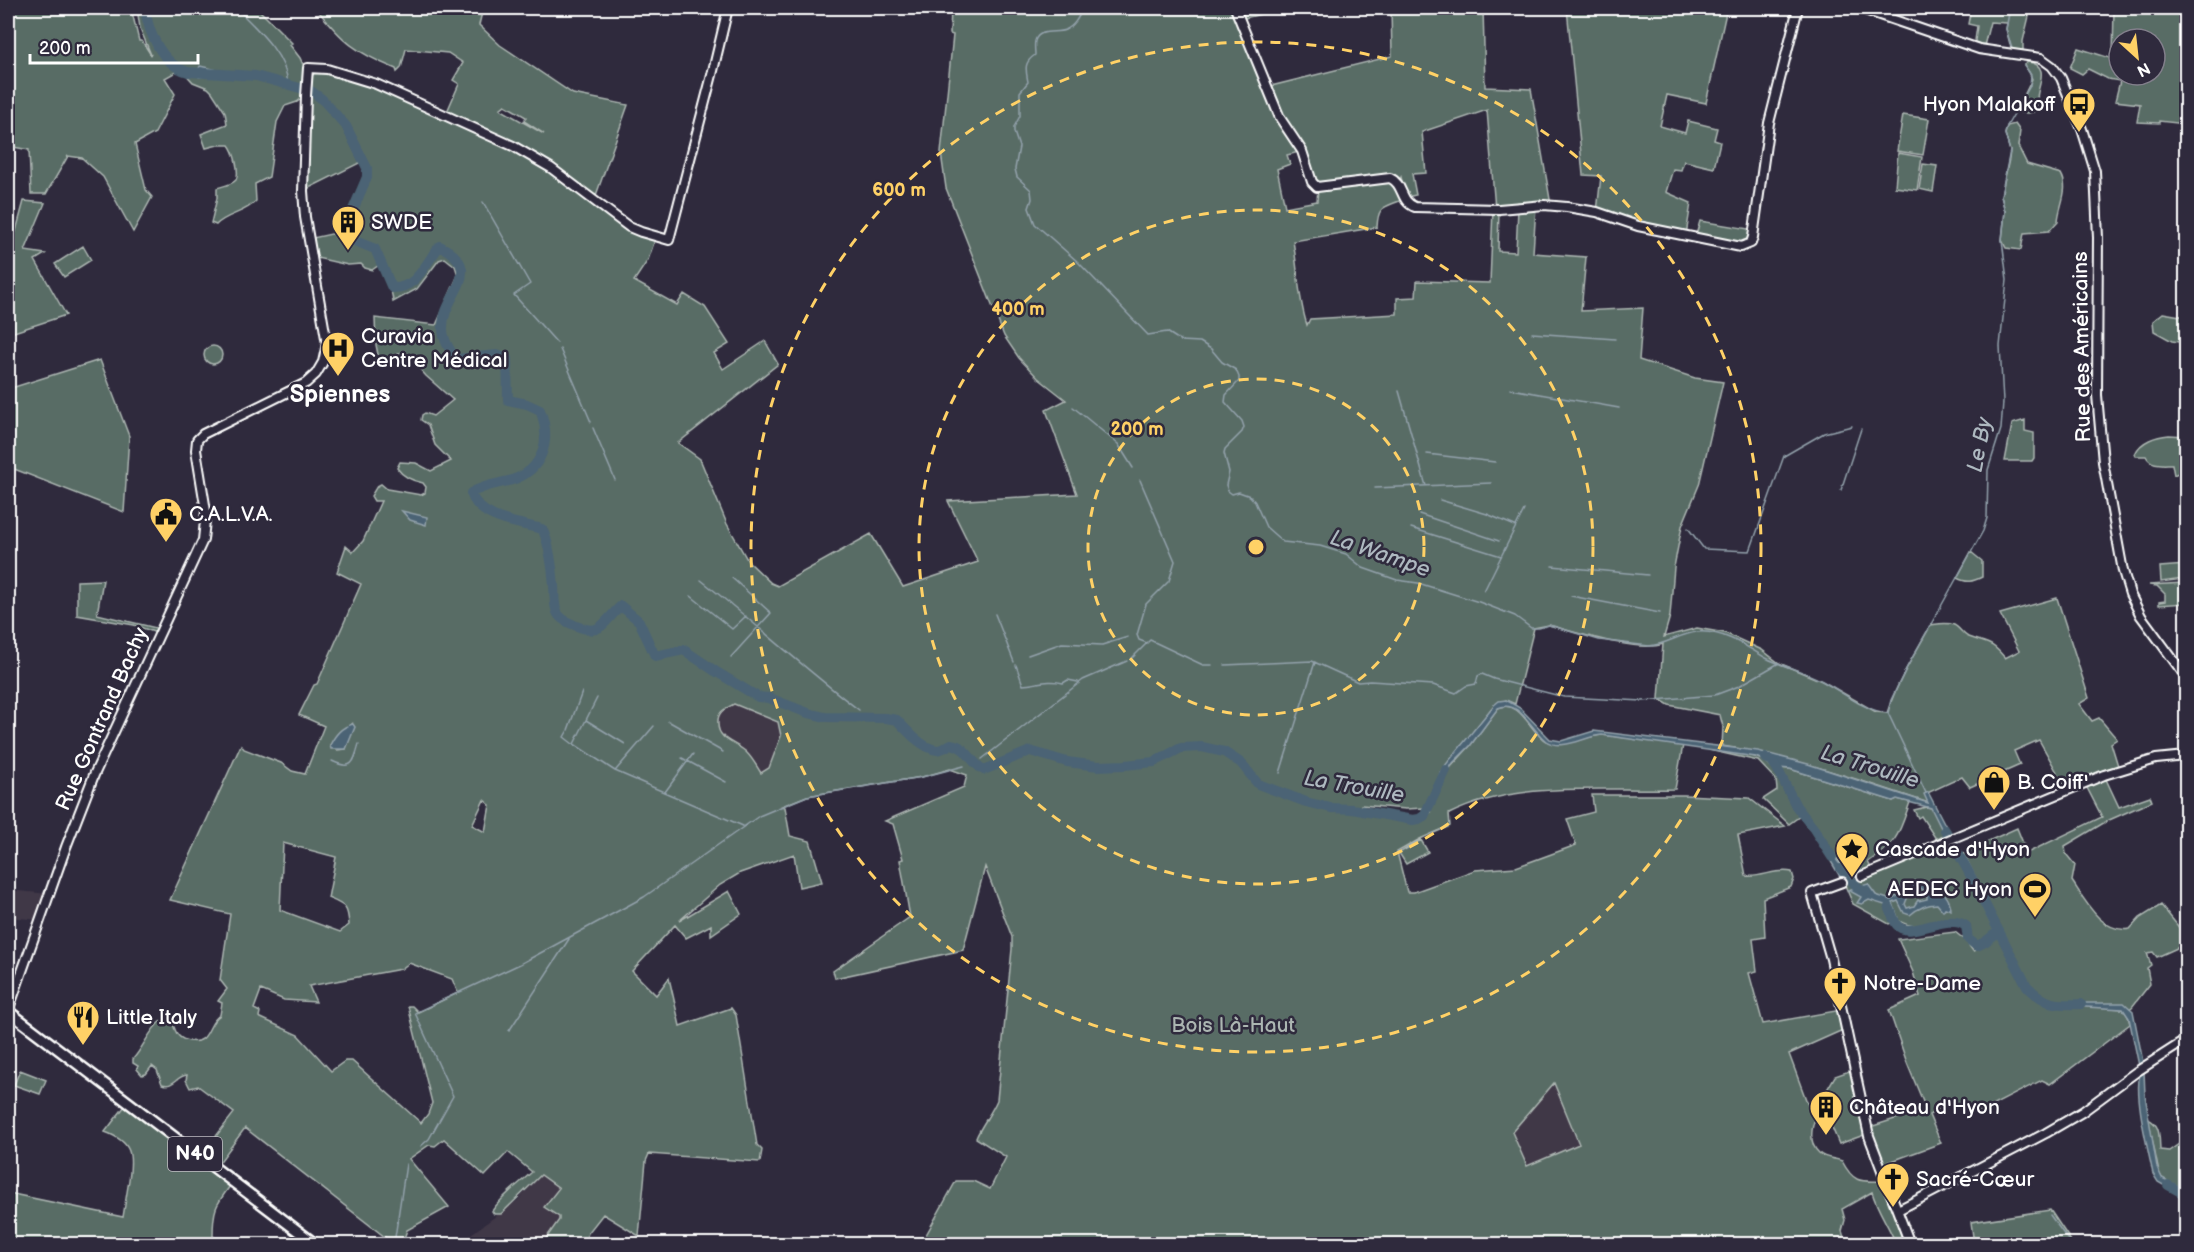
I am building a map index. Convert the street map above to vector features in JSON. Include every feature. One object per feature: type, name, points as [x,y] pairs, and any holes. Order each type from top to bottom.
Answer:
[{"type":"main road","name":"N40","points":[[8,1011],[315,1245]]},
{"type":"street","name":"Rue Gontrand Bachy","points":[[8,1011],[91,782],[203,540],[206,511],[196,450],[197,440],[203,434],[306,383],[319,370],[325,358],[327,340],[305,217],[303,191],[308,68],[327,69],[381,86],[497,138],[551,168],[629,227],[669,240],[728,8]]},
{"type":"street","points":[[1235,8],[1280,118],[1302,151],[1312,182],[1317,187],[1390,178],[1398,184],[1406,201],[1415,207],[1499,209],[1544,205],[1567,207],[1597,212],[1638,226],[1741,247],[1750,243],[1753,237],[1769,123],[1798,8]]},
{"type":"street","name":"Rue des Américains","points":[[1859,8],[1993,52],[2037,57],[2049,63],[2061,78],[2086,141],[2095,171],[2097,395],[2103,462],[2123,571],[2132,600],[2148,627],[2187,677]]},
{"type":"street","points":[[1862,876],[2129,766],[2156,759],[2187,756]]},
{"type":"street","points":[[1842,882],[1812,893],[1831,959],[1869,1136],[1910,1245]]},
{"type":"street","points":[[1898,1210],[2046,1133],[2089,1107],[2136,1072],[2187,1040]]},
{"type":"shaded area","points":[[734,703],[778,722],[781,736],[769,768],[761,774],[748,754],[721,735],[718,728],[719,715],[722,710]]},
{"type":"shaded area","points":[[8,890],[49,894],[40,920],[8,917]]},
{"type":"shaded area","points":[[1554,1082],[1580,1144],[1527,1166],[1512,1132]]},
{"type":"shaded area","points":[[541,1174],[559,1188],[544,1207],[559,1217],[559,1220],[542,1244],[471,1244],[466,1239],[518,1200]]},
{"type":"green space","name":"Bois Là-Haut","points":[[8,8],[131,8],[139,41],[142,41],[151,55],[140,28],[137,8],[257,8],[292,43],[290,45],[300,58],[310,80],[314,73],[327,69],[446,114],[459,84],[453,80],[463,63],[448,53],[406,49],[401,68],[397,72],[396,69],[370,57],[342,38],[316,8],[483,8],[479,25],[500,45],[573,94],[628,105],[594,201],[621,222],[656,237],[648,260],[634,281],[677,305],[684,294],[705,307],[729,344],[714,353],[723,369],[765,341],[778,364],[678,443],[700,459],[727,524],[748,561],[771,583],[778,586],[871,534],[903,587],[978,562],[948,501],[1077,494],[1046,410],[1066,400],[1038,378],[1019,358],[1004,336],[946,188],[941,153],[953,35],[950,34],[951,8],[1288,8],[1240,19],[1267,87],[1392,56],[1391,8],[1483,8],[1485,87],[1531,89],[1551,205],[1536,206],[1533,253],[1586,257],[1581,311],[1643,308],[1639,360],[1695,378],[1723,382],[1699,485],[1682,526],[1674,567],[1670,616],[1664,637],[1697,628],[1725,633],[1762,650],[1779,663],[1822,681],[1876,712],[1887,713],[1901,679],[1931,625],[1945,623],[1954,625],[1967,636],[1992,646],[2005,658],[2019,651],[2000,614],[2057,598],[2089,698],[2079,704],[2092,721],[2099,718],[2117,739],[2111,743],[2119,769],[2104,775],[2119,807],[2150,796],[2152,801],[2107,821],[2065,846],[2066,854],[2075,865],[2072,881],[2089,907],[2111,927],[2130,929],[2140,918],[2161,905],[2186,936],[2186,944],[2157,957],[2153,952],[2147,953],[2151,965],[2147,968],[2150,984],[2132,1007],[2129,1009],[2125,1006],[2098,1007],[2123,1009],[2130,1024],[2050,1084],[2042,1080],[1980,1112],[1953,1101],[1929,1115],[1941,1143],[1881,1165],[1910,1244],[1896,1244],[1872,1192],[1842,1209],[1845,1220],[1842,1231],[1846,1244],[921,1244],[956,1181],[973,1181],[990,1189],[1006,1157],[976,1138],[997,1100],[1012,949],[1012,937],[985,867],[963,950],[835,978],[833,971],[910,917],[900,860],[903,859],[893,824],[885,821],[964,787],[967,775],[950,769],[922,777],[807,796],[782,806],[785,807],[790,836],[810,841],[822,882],[799,887],[794,854],[740,873],[720,885],[679,921],[729,891],[741,914],[711,935],[711,925],[686,938],[675,925],[632,971],[656,995],[669,978],[680,1026],[731,1008],[736,1015],[757,1145],[762,1150],[760,1162],[649,1154],[646,1161],[639,1236],[603,1214],[588,1233],[584,1244],[542,1244],[559,1220],[559,1217],[544,1207],[559,1188],[541,1175],[501,1214],[494,1214],[492,1211],[501,1200],[532,1172],[508,1152],[485,1176],[444,1139],[435,1146],[429,1145],[409,1159],[449,1207],[407,1230],[402,1244],[394,1244],[245,1128],[215,1168],[233,1182],[215,1212],[213,1236],[223,1244],[8,1244],[8,1193],[123,1217],[131,1163],[129,1150],[121,1140],[105,1132],[128,1102],[200,1157],[234,1113],[198,1086],[190,1088],[186,1080],[187,1075],[166,1085],[162,1084],[157,1070],[152,1066],[146,1074],[142,1075],[137,1069],[138,1066],[133,1063],[133,1059],[162,1020],[173,1024],[183,1039],[196,1041],[205,1037],[212,1023],[220,1015],[222,1003],[218,1001],[227,989],[220,980],[230,914],[170,900],[241,745],[244,749],[281,763],[292,771],[305,774],[324,726],[299,715],[314,685],[317,684],[361,584],[337,572],[346,546],[353,552],[363,541],[381,501],[374,501],[371,496],[377,486],[381,484],[387,489],[421,495],[425,493],[426,487],[423,483],[402,474],[397,468],[400,462],[416,463],[431,471],[451,461],[435,445],[428,425],[421,420],[425,413],[433,416],[453,400],[426,376],[404,351],[380,364],[376,345],[375,318],[436,325],[458,275],[455,266],[445,258],[439,260],[417,289],[393,302],[382,263],[372,270],[361,264],[348,265],[317,258],[311,259],[308,239],[350,230],[352,212],[367,177],[363,161],[303,191],[305,96],[285,106],[277,122],[269,177],[255,184],[256,201],[216,225],[211,223],[217,188],[236,180],[237,167],[229,145],[206,148],[201,134],[227,124],[225,112],[208,88],[193,82],[181,69],[165,78],[175,94],[155,133],[135,144],[146,190],[152,197],[133,232],[103,177],[82,158],[68,156],[46,194],[31,194],[29,150],[8,146]],"holes":[[[505,105],[526,117],[524,121],[544,134],[500,109]],[[1487,110],[1495,209],[1493,209],[1490,283],[1417,281],[1416,297],[1397,298],[1397,314],[1310,319],[1307,325],[1300,294],[1293,241],[1377,227],[1381,210],[1404,199],[1398,184],[1401,177],[1406,197],[1416,195],[1412,174],[1426,173],[1422,132]],[[1303,151],[1318,188],[1317,201],[1285,207],[1277,169],[1290,164],[1287,155]],[[1518,209],[1516,252],[1498,251],[1499,210]],[[1549,625],[1606,641],[1638,646],[1663,644],[1659,699],[1669,705],[1720,715],[1723,727],[1722,746],[1801,763],[1929,803],[1925,794],[1962,777],[1970,787],[2020,765],[2014,751],[2039,740],[2067,790],[2084,782],[2102,817],[2027,853],[2017,828],[1966,851],[1967,853],[1964,854],[2008,942],[1998,935],[1987,945],[1973,951],[1955,932],[1898,939],[1913,972],[1920,996],[1889,1010],[1926,1109],[1867,1128],[1855,1069],[1835,1076],[1821,1100],[1808,1105],[1789,1054],[1845,1029],[1841,1010],[1763,1024],[1749,973],[1757,971],[1753,939],[1765,937],[1763,898],[1791,887],[1794,879],[1792,872],[1786,871],[1746,876],[1738,835],[1785,826],[1749,798],[1592,795],[1594,812],[1567,819],[1576,845],[1516,867],[1475,870],[1414,892],[1407,892],[1397,852],[1450,826],[1449,814],[1475,803],[1502,796],[1560,789],[1675,789],[1683,745],[1602,735],[1567,743],[1553,743],[1540,737],[1519,712],[1506,706],[1498,708],[1470,746],[1438,781],[1441,772],[1494,705],[1506,700],[1515,704],[1534,628]],[[734,704],[778,722],[781,736],[769,768],[761,773],[747,753],[721,734],[718,724],[719,717]],[[352,724],[346,749],[337,750],[330,745]],[[484,800],[490,805],[485,832],[472,825]],[[1361,805],[1406,809],[1424,808],[1431,812],[1419,821],[1360,811]],[[283,843],[336,857],[328,898],[344,907],[348,913],[349,925],[340,932],[280,910]],[[409,963],[452,979],[458,993],[418,1012],[412,1006],[408,1006],[432,1103],[421,1123],[352,1061],[345,1061],[331,1071],[298,1035],[259,1017],[260,1012],[254,1009],[261,990],[284,1000],[316,1002],[309,986],[401,969]],[[1554,1083],[1579,1144],[1527,1166],[1512,1132]],[[1821,1101],[1839,1144],[1864,1135],[1881,1181],[1857,1179],[1842,1161],[1819,1153],[1812,1141],[1814,1120]]]},
{"type":"green space","points":[[1567,8],[1727,8],[1706,103],[1667,95],[1660,126],[1685,133],[1688,121],[1717,128],[1714,140],[1720,142],[1714,168],[1684,161],[1681,170],[1673,169],[1666,192],[1691,203],[1686,235],[1597,212],[1601,176],[1583,175]]},
{"type":"green space","points":[[1971,8],[2031,8],[2023,41],[2023,55],[2011,48],[2006,29],[2007,23],[1990,22],[1983,50],[1974,48],[1977,26],[1968,24]]},
{"type":"green space","points":[[2114,8],[2186,8],[2186,124],[2159,121],[2159,123],[2137,122],[2140,104],[2115,101],[2118,87],[2167,87],[2167,27],[2114,27]]},
{"type":"green space","points":[[2078,48],[2107,57],[2107,78],[2088,69],[2082,74],[2070,68]]},
{"type":"green space","points":[[2028,62],[2038,66],[2041,73],[2037,107],[2031,113],[2016,112],[2032,79],[2024,65]]},
{"type":"green space","points":[[1903,115],[1929,119],[1923,155],[1897,151]]},
{"type":"green space","points":[[2015,124],[2020,131],[2018,146],[2027,164],[2061,174],[2064,185],[2058,221],[2049,231],[2024,233],[2021,250],[2006,248],[2002,240],[2005,211],[2001,196],[2010,151],[2005,134],[2007,126]]},
{"type":"green space","points":[[1898,153],[1922,157],[1917,190],[1895,187]]},
{"type":"green space","points":[[1923,164],[1937,166],[1933,192],[1919,189]]},
{"type":"green space","points":[[24,201],[45,203],[25,251],[45,254],[35,260],[66,315],[8,334],[8,246],[12,246]]},
{"type":"green space","points":[[1700,221],[1755,230],[1746,246],[1696,235]]},
{"type":"green space","points":[[83,246],[91,260],[64,277],[55,264]]},
{"type":"green space","points":[[2163,313],[2186,317],[2186,343],[2172,341],[2154,331],[2153,321]]},
{"type":"green space","points":[[213,346],[219,349],[222,355],[219,361],[213,364],[207,361],[204,355],[207,349]]},
{"type":"green space","points":[[100,360],[129,436],[124,512],[9,467],[8,389]]},
{"type":"green space","points":[[2025,420],[2025,431],[2034,433],[2034,458],[2032,461],[2005,461],[2012,424]]},
{"type":"green space","points":[[2169,435],[2186,436],[2186,469],[2174,475],[2172,464],[2154,463],[2146,456],[2135,454],[2137,449],[2145,443],[2154,438]]},
{"type":"green space","points":[[1971,552],[1982,561],[1982,577],[1964,581],[1957,578]]},
{"type":"green space","points":[[2186,565],[2186,608],[2185,603],[2159,605],[2159,602],[2165,601],[2165,594],[2157,586],[2149,585],[2184,583],[2183,579],[2161,582],[2160,567]]},
{"type":"green space","points":[[103,580],[97,614],[156,628],[154,632],[134,625],[77,615],[77,581]]},
{"type":"green space","points":[[1709,750],[1744,754],[1771,766],[1783,781],[1800,816],[1789,824],[1763,799],[1777,790],[1776,780],[1758,761]]},
{"type":"green space","points":[[1779,768],[1790,769],[1893,801],[1897,799],[1910,802],[1896,837],[1886,849],[1868,862],[1871,868],[1857,870],[1843,867],[1796,802]]},
{"type":"green space","points":[[1932,808],[1945,834],[1936,839],[1921,816],[1918,818],[1914,810]]},
{"type":"green space","points":[[1421,840],[1428,852],[1406,864],[1399,853]]},
{"type":"green space","points":[[1950,843],[1995,932],[1979,943],[1974,943],[1970,938],[1968,926],[1956,918],[1919,926],[1905,924],[1898,920],[1889,924],[1853,904],[1844,883],[1872,876],[1935,848],[1937,852],[1942,849],[1941,845]]},
{"type":"green space","points":[[20,1070],[46,1080],[40,1094],[14,1085]]},
{"type":"green space","points":[[2148,1119],[2157,1128],[2160,1150],[2169,1151],[2186,1139],[2186,1192],[2162,1178],[2159,1173]]},
{"type":"green space","points":[[2050,1210],[2073,1244],[1974,1244],[1971,1222]]},
{"type":"water","points":[[200,66],[217,70],[219,74],[199,77],[197,73]]},
{"type":"water","points":[[402,511],[427,517],[426,525],[410,520]]},
{"type":"water","points":[[1506,700],[1520,708],[1550,739],[1561,741],[1594,731],[1758,751],[1808,764],[1928,803],[1924,794],[1928,792],[1952,838],[1947,840],[1931,808],[1897,799],[1893,801],[1790,769],[1779,768],[1756,757],[1602,735],[1566,744],[1552,744],[1541,736],[1519,711],[1506,706],[1498,708],[1470,746],[1453,763],[1441,782],[1438,781],[1440,772],[1494,705]]},
{"type":"water","points":[[353,724],[355,727],[346,749],[331,749],[330,745],[336,735],[345,727]]},
{"type":"water","points":[[1826,843],[1839,864],[1847,868],[1861,869],[1862,874],[1842,880],[1823,848]]},
{"type":"water","points":[[1916,881],[1935,884],[1948,899],[1951,910],[1945,908],[1943,911],[1937,904],[1933,904],[1922,907],[1910,915],[1904,913],[1898,901],[1893,903],[1898,918],[1893,920],[1885,905],[1869,900],[1862,904],[1857,903],[1861,897],[1848,890],[1868,884],[1876,895],[1891,900],[1899,895],[1903,884]],"holes":[[[1920,888],[1927,892],[1927,899],[1918,900],[1914,906],[1907,908],[1905,904],[1912,892]]]},
{"type":"water","points":[[2067,1003],[2124,1003],[2133,1011],[2143,1062],[2139,1066],[2129,1018],[2123,1009],[2066,1006]]},
{"type":"water","points":[[2144,1071],[2145,1095],[2157,1167],[2162,1178],[2182,1188],[2177,1193],[2158,1182],[2153,1174],[2142,1123],[2139,1095],[2140,1073]]},
{"type":"waterway","name":"La Trouille","points":[[145,8],[149,27],[158,46],[164,55],[179,68],[188,72],[256,76],[311,91],[322,99],[346,126],[367,168],[367,177],[352,212],[350,239],[375,249],[392,288],[401,287],[415,279],[440,246],[454,255],[461,265],[462,274],[459,284],[444,317],[443,333],[447,345],[456,359],[497,355],[507,359],[508,400],[527,404],[540,410],[545,432],[542,452],[531,469],[512,480],[486,486],[471,493],[475,502],[491,515],[542,529],[550,556],[555,608],[559,616],[566,621],[582,628],[595,629],[605,623],[621,606],[639,621],[655,656],[684,650],[758,697],[769,698],[808,713],[825,717],[897,720],[915,738],[931,749],[942,749],[951,744],[957,746],[962,748],[984,770],[1030,751],[1067,762],[1098,766],[1154,762],[1181,748],[1202,747],[1224,752],[1241,763],[1258,784],[1306,802],[1413,820],[1424,816],[1446,770]]},
{"type":"waterway","points":[[236,8],[276,52],[282,62],[288,84]]},
{"type":"waterway","name":"La Wampe","points":[[1083,8],[1071,26],[1061,31],[1040,34],[1035,41],[1035,55],[1027,64],[1028,82],[1020,92],[1020,116],[1014,127],[1019,147],[1015,169],[1017,177],[1031,190],[1032,199],[1029,208],[1035,224],[1078,262],[1148,335],[1167,332],[1181,341],[1200,342],[1211,349],[1222,362],[1236,370],[1239,381],[1226,395],[1225,402],[1242,421],[1244,427],[1225,449],[1229,472],[1226,485],[1232,494],[1239,492],[1250,496],[1266,527],[1283,542],[1320,546],[1346,554],[1363,568],[1397,580],[1418,583],[1479,602],[1515,616],[1531,628],[1549,625],[1599,640],[1649,646],[1698,632],[1725,636],[1766,658],[1830,685],[1862,705],[1888,713]]},
{"type":"waterway","name":"Le By","points":[[2010,8],[2006,29],[2012,49]]},
{"type":"waterway","name":"Le By","points":[[1926,793],[1888,713],[1891,700],[1906,669],[1983,531],[1987,518],[1988,470],[2001,429],[2003,402],[2000,346],[2007,280],[2002,240],[2005,211],[2001,196],[2010,151],[2005,134],[2007,126],[2030,86],[2031,75],[2024,65]]},
{"type":"waterway","points":[[483,202],[530,284],[514,295],[557,343]]},
{"type":"waterway","points":[[348,249],[352,241]]},
{"type":"waterway","points":[[1532,333],[1615,339]]},
{"type":"waterway","points":[[560,349],[591,422]]},
{"type":"waterway","points":[[1511,389],[1619,408]]},
{"type":"waterway","points":[[1399,391],[1426,486]]},
{"type":"waterway","points":[[1073,407],[1118,444],[1133,468]]},
{"type":"waterway","points":[[1688,528],[1704,549],[1750,551],[1784,456],[1824,433],[1852,426]]},
{"type":"waterway","points":[[593,428],[615,480]]},
{"type":"waterway","points":[[1841,490],[1861,429]]},
{"type":"waterway","points":[[1427,454],[1495,462]]},
{"type":"waterway","points":[[1140,480],[1175,561],[1169,581],[1146,604],[1137,635],[1139,640],[1147,643]]},
{"type":"waterway","points":[[1375,488],[1491,483]]},
{"type":"waterway","points":[[1440,500],[1487,514],[1515,526]]},
{"type":"waterway","points":[[1484,591],[1524,510]]},
{"type":"waterway","points":[[1419,514],[1499,541]]},
{"type":"waterway","points":[[1411,528],[1501,556]]},
{"type":"waterway","points":[[1552,566],[1648,575]]},
{"type":"waterway","points":[[731,657],[771,613],[732,578]]},
{"type":"waterway","points":[[701,580],[859,710]]},
{"type":"waterway","points":[[691,596],[732,629],[746,616]]},
{"type":"waterway","points":[[1571,596],[1660,613]]},
{"type":"waterway","points":[[995,614],[1014,662]]},
{"type":"waterway","points":[[1028,655],[1062,643],[1102,645],[1128,637]]},
{"type":"waterway","points":[[1130,660],[1150,640],[1203,665],[1212,665]]},
{"type":"waterway","points":[[982,759],[1083,680],[1127,661]]},
{"type":"waterway","points":[[1225,665],[1312,661],[1358,682],[1433,685],[1456,693],[1466,686],[1476,684],[1478,676],[1482,674],[1564,697],[1643,701],[1715,695],[1739,686],[1779,663]]},
{"type":"waterway","points":[[1280,773],[1315,662]]},
{"type":"waterway","points":[[1016,665],[1023,685],[1063,683],[1068,680],[1078,682]]},
{"type":"waterway","points":[[573,744],[564,737],[582,692]]},
{"type":"waterway","points":[[597,698],[574,744],[615,771],[743,826]]},
{"type":"waterway","points":[[586,720],[625,744]]},
{"type":"waterway","points":[[668,721],[723,752]]},
{"type":"waterway","points":[[616,770],[654,726]]},
{"type":"waterway","points":[[332,761],[348,765],[354,760],[359,744]]},
{"type":"waterway","points":[[665,792],[693,754]]},
{"type":"waterway","points":[[682,758],[726,782]]},
{"type":"waterway","name":"La Trouille","points":[[1766,758],[1772,761],[1796,806],[1832,857]]},
{"type":"waterway","points":[[419,1011],[520,964],[644,897],[759,816],[807,796],[922,777],[964,766]]},
{"type":"waterway","name":"La Trouille","points":[[1945,830],[2027,986],[2045,1000],[2064,1004],[2081,1004]]},
{"type":"waterway","name":"La Trouille","points":[[1841,869],[1866,893]]},
{"type":"waterway","name":"La Trouille","points":[[1889,907],[1897,925],[1903,929],[1910,930],[1939,923],[1958,922],[1966,926],[1968,939],[1977,946],[1999,931]]},
{"type":"waterway","points":[[509,1031],[569,939]]},
{"type":"waterway","points":[[417,1012],[415,1013],[453,1096],[429,1139],[421,1146]]},
{"type":"waterway","points":[[394,1244],[406,1164]]},
{"type":"waterway","name":"La Trouille","points":[[2168,1185],[2186,1195]]},
{"type":"waterway","points":[[2050,1215],[2071,1244]]},
{"type":"place","name":"Hyon Malakoff","points":[[2079,133]]},
{"type":"place","name":"SWDE","points":[[348,251]]},
{"type":"place","name":"Curavia Centre Médical","points":[[338,377]]},
{"type":"place","name":"C.A.L.V.A.","points":[[166,543]]},
{"type":"place","name":"B. Coiff'","points":[[1994,811]]},
{"type":"place","name":"Cascade d'Hyon","points":[[1852,878]]},
{"type":"place","name":"AEDEC Hyon","points":[[2035,918]]},
{"type":"place","name":"Notre-Dame","points":[[1840,1012]]},
{"type":"place","name":"Little Italy","points":[[83,1046]]},
{"type":"place","name":"Château d'Hyon","points":[[1826,1136]]},
{"type":"place","name":"Sacré-Cœur","points":[[1893,1208]]},
{"type":"district","name":"Spiennes","points":[[340,394]]}]
